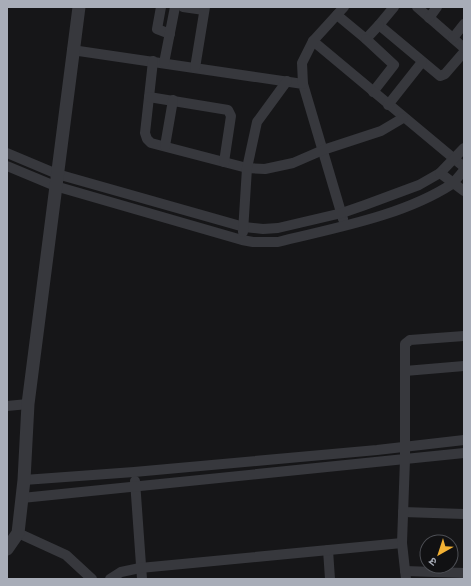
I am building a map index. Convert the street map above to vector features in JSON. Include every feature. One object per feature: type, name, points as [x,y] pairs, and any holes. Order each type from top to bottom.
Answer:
[{"type":"street","points":[[7,549],[18,533],[24,480],[28,404],[72,50],[79,7]]},
{"type":"street","points":[[161,7],[157,29],[170,34]]},
{"type":"street","points":[[164,63],[175,7]]},
{"type":"street","points":[[182,7],[204,8],[195,68]]},
{"type":"street","points":[[344,7],[313,41],[302,63],[303,84],[345,226]]},
{"type":"street","points":[[366,39],[394,7]]},
{"type":"street","points":[[417,7],[464,48]]},
{"type":"street","points":[[429,18],[437,7]]},
{"type":"street","points":[[337,15],[394,65],[373,92]]},
{"type":"street","points":[[453,38],[464,24]]},
{"type":"street","points":[[379,25],[440,76],[443,76],[464,52]]},
{"type":"street","points":[[7,153],[56,180],[242,240],[254,242],[278,242],[345,226],[424,199],[453,183],[464,169],[313,41]]},
{"type":"street","points":[[72,50],[303,84]]},
{"type":"street","points":[[153,61],[145,133],[147,139],[151,143],[247,168],[266,169],[293,163],[323,150],[381,131],[403,118]]},
{"type":"street","points":[[388,105],[422,62]]},
{"type":"street","points":[[242,240],[247,168],[257,122],[288,81]]},
{"type":"street","points":[[149,97],[228,110],[231,116],[224,162]]},
{"type":"street","points":[[165,146],[173,100]]},
{"type":"street","points":[[7,166],[56,180],[244,227],[263,229],[278,228],[342,213],[419,185],[440,173],[464,148]]},
{"type":"street","points":[[440,173],[464,191]]},
{"type":"street","points":[[464,336],[410,340],[405,344],[405,459],[402,542],[406,575],[464,574]]},
{"type":"street","points":[[404,371],[464,366]]},
{"type":"street","points":[[7,406],[28,404]]},
{"type":"street","points":[[24,480],[134,472],[464,440]]},
{"type":"street","points":[[22,498],[464,453]]},
{"type":"street","points":[[134,472],[142,579]]},
{"type":"street","points":[[403,512],[464,514]]},
{"type":"street","points":[[18,533],[66,555],[92,579]]},
{"type":"street","points":[[110,579],[121,572],[140,568],[402,542]]},
{"type":"street","points":[[328,550],[330,579]]}]
